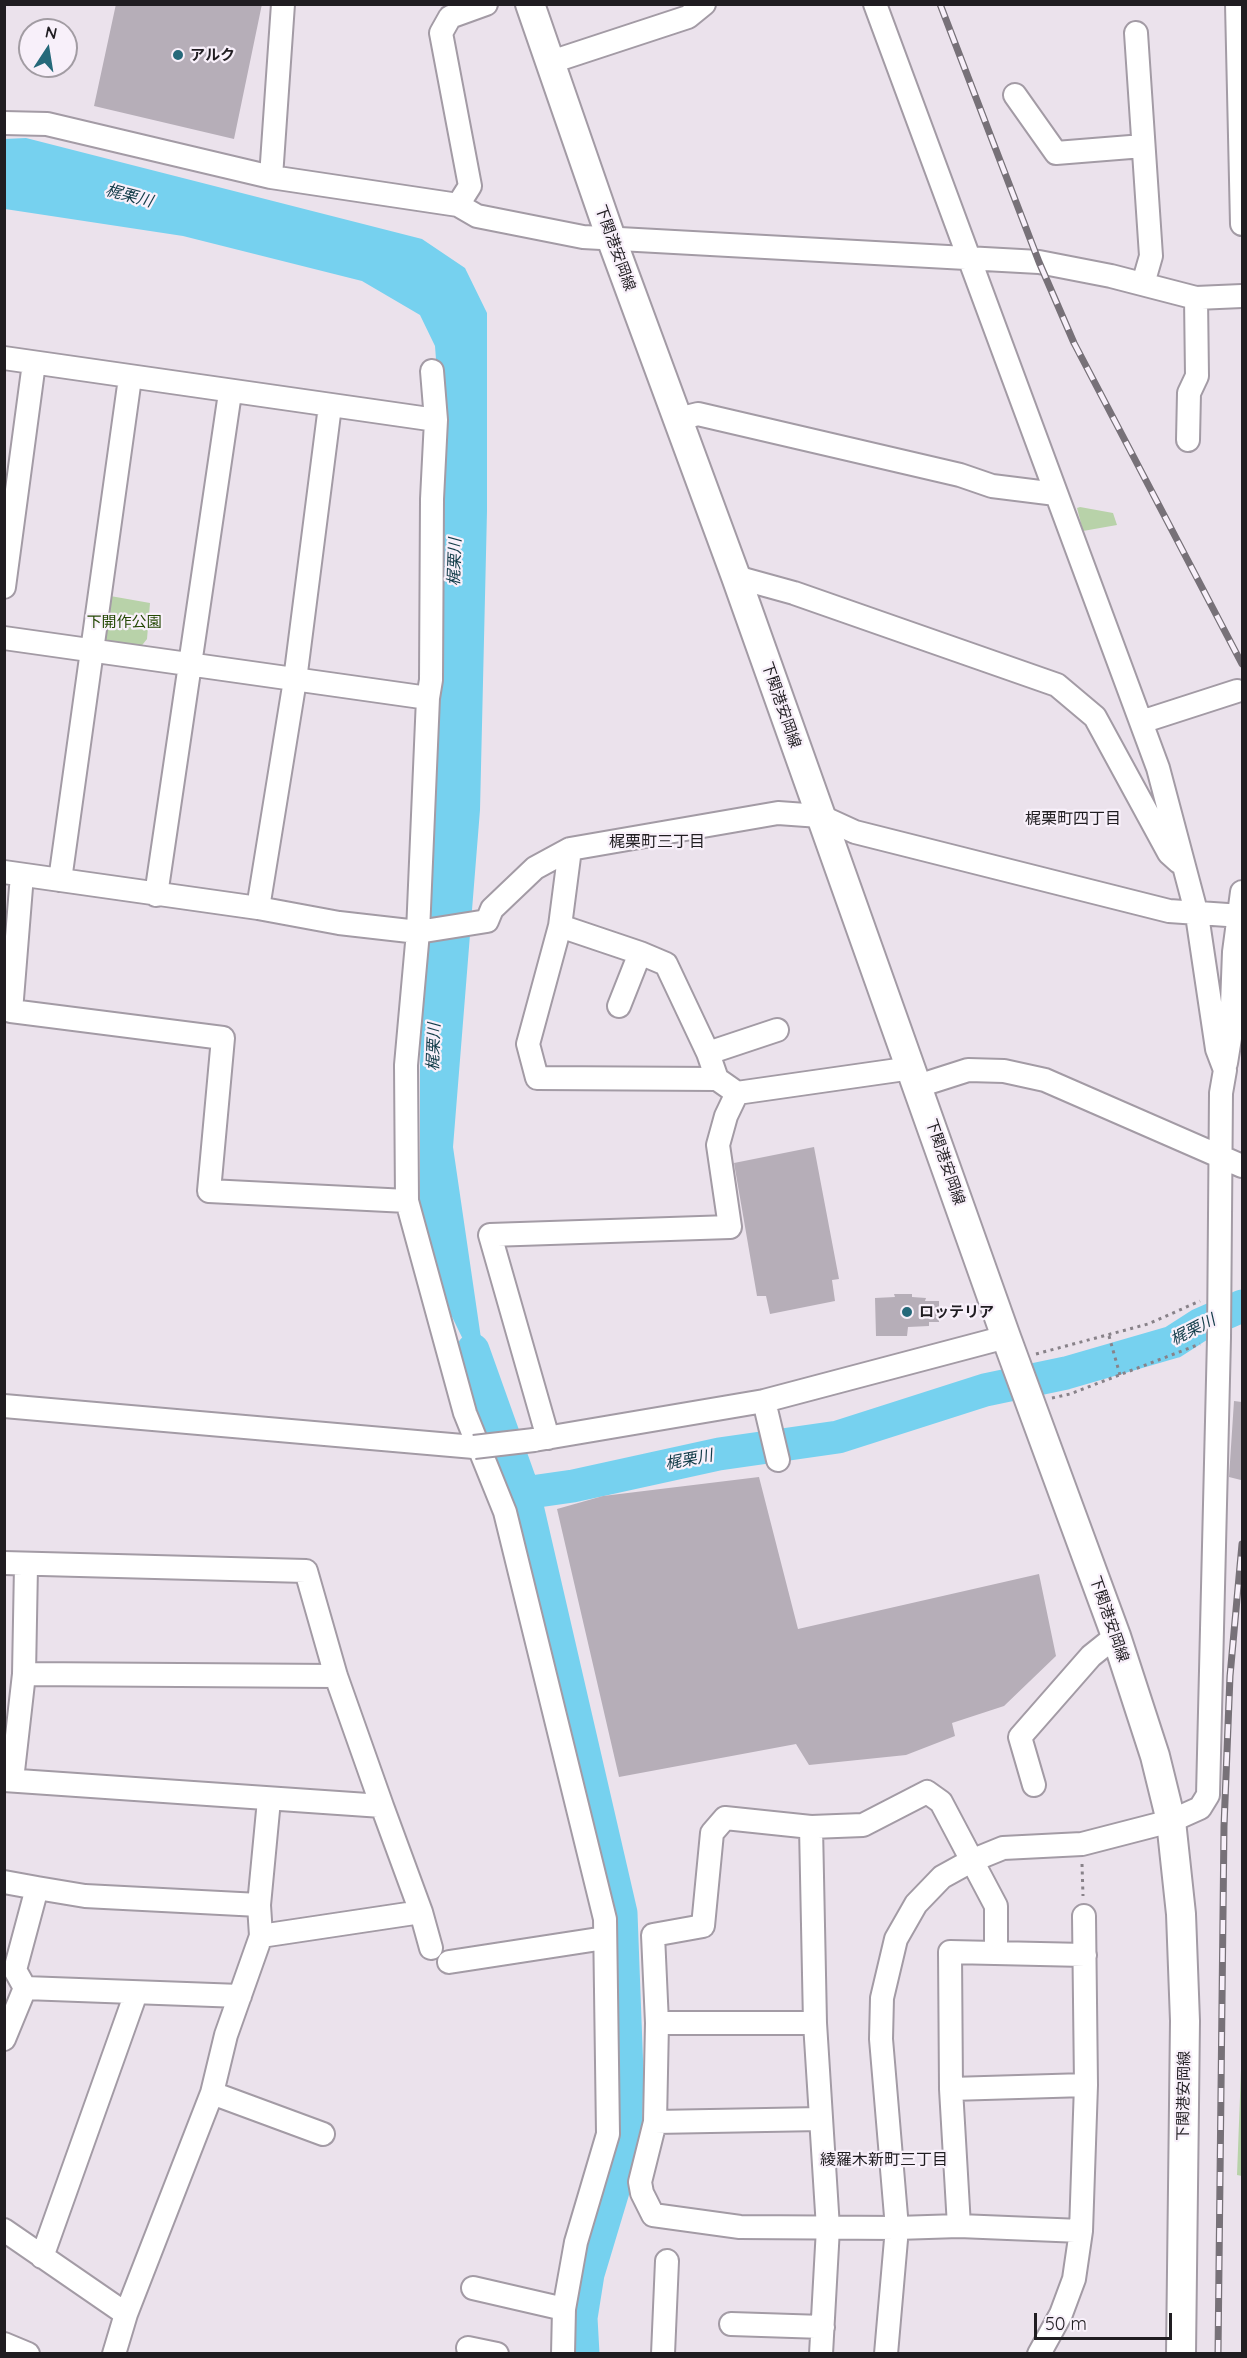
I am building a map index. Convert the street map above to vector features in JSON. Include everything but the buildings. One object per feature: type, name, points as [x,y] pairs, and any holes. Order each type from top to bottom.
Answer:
[{"type":"main road","name":"下関港安岡線","points":[[530,4],[611,238],[736,577],[1116,1636],[1155,1756],[1171,1821],[1180,1914],[1185,2021],[1181,2354]]},
{"type":"street","points":[[271,177],[283,4]]},
{"type":"street","points":[[468,210],[470,186],[441,33],[450,17],[486,4]]},
{"type":"street","points":[[551,62],[660,14],[688,17],[704,4]]},
{"type":"street","points":[[875,4],[1158,768],[1197,915],[1217,1048],[1225,1070]]},
{"type":"street","points":[[1238,4],[1242,225]]},
{"type":"street","points":[[1136,33],[1151,256],[1143,284]]},
{"type":"street","points":[[1015,95],[1056,153],[1143,146]]},
{"type":"street","points":[[4,123],[47,124],[271,177],[468,210],[583,237],[760,249],[1039,262],[1143,284],[1196,298],[1242,296]]},
{"type":"street","points":[[1188,440],[1189,393],[1197,376],[1196,298]]},
{"type":"street","points":[[4,358],[230,393],[436,420]]},
{"type":"street","points":[[4,587],[34,363]]},
{"type":"street","points":[[432,371],[436,420],[432,499],[431,680],[428,698],[418,932],[406,1065],[407,1201],[465,1413],[505,1512],[605,1919],[608,2134],[576,2242],[564,2308],[563,2354]]},
{"type":"street","points":[[60,880],[130,378]]},
{"type":"street","points":[[156,895],[192,666],[230,393]]},
{"type":"street","points":[[258,908],[296,680],[330,406]]},
{"type":"street","points":[[678,419],[698,414],[960,475],[992,486],[1056,494]]},
{"type":"street","points":[[736,577],[794,593],[1057,685],[1095,717],[1169,853],[1185,867]]},
{"type":"street","points":[[4,638],[428,698]]},
{"type":"street","points":[[1141,722],[1241,692]]},
{"type":"street","points":[[407,1201],[209,1191],[223,1038],[11,1011],[13,873],[258,908],[339,923],[418,932],[487,921],[492,909],[535,868],[570,849],[778,813],[820,816],[855,832],[1127,902],[1197,915],[1241,916]]},
{"type":"street","points":[[570,849],[560,926],[528,1044],[537,1078],[717,1079],[737,1093],[968,1070],[1004,1071],[1045,1080],[1242,1166]]},
{"type":"street","points":[[886,2354],[897,2228],[881,2039],[882,1998],[887,1969],[896,1939],[915,1904],[942,1877],[971,1861],[1003,1848],[1082,1844],[1171,1821],[1200,1808],[1208,1795],[1219,1335],[1221,1093],[1231,1032],[1242,892]]},
{"type":"street","points":[[560,926],[666,964],[708,1053],[717,1079]]},
{"type":"street","points":[[620,1006],[640,953]]},
{"type":"street","points":[[708,1053],[777,1030]]},
{"type":"street","points":[[541,1439],[490,1235],[730,1227],[718,1145],[726,1116],[737,1093]]},
{"type":"street","points":[[4,1406],[474,1447],[541,1439],[764,1401],[1013,1354]]},
{"type":"street","points":[[764,1401],[778,1460]]},
{"type":"street","points":[[382,1806],[269,1800],[8,1780],[24,1674],[15,1565],[306,1571],[336,1676],[421,1912],[431,1948]]},
{"type":"street","points":[[1034,1785],[1020,1737],[1090,1656],[1116,1636]]},
{"type":"street","points":[[24,1674],[336,1676]]},
{"type":"street","points":[[996,1953],[996,1906],[941,1802],[927,1792],[863,1825],[811,1827],[725,1818],[711,1833],[703,1926],[653,1935],[657,2023],[655,2122],[640,2182],[642,2193],[653,2215],[740,2227],[959,2226],[1081,2231]]},
{"type":"street","points":[[114,2354],[126,2314],[212,2093],[226,2035],[261,1936],[259,1905],[269,1800]]},
{"type":"street","points":[[811,1827],[815,2023],[828,2228],[821,2354]]},
{"type":"street","points":[[4,1882],[85,1896],[259,1905]]},
{"type":"street","points":[[25,1988],[15,1970],[37,1888]]},
{"type":"street","points":[[261,1936],[421,1912]]},
{"type":"street","points":[[1039,2354],[1061,2314],[1074,2279],[1081,2231],[1086,2085],[1084,1916]]},
{"type":"street","points":[[449,1962],[605,1938]]},
{"type":"street","points":[[959,2226],[951,2089],[950,1952],[1084,1955]]},
{"type":"street","points":[[25,1988],[240,1996]]},
{"type":"street","points":[[4,2039],[25,1988]]},
{"type":"street","points":[[42,2257],[136,1993]]},
{"type":"street","points":[[657,2023],[815,2023]]},
{"type":"street","points":[[951,2089],[1086,2085]]},
{"type":"street","points":[[212,2093],[323,2134]]},
{"type":"street","points":[[655,2122],[821,2119]]},
{"type":"street","points":[[4,2230],[126,2314]]},
{"type":"street","points":[[663,2354],[667,2261]]},
{"type":"street","points":[[473,2288],[564,2308]]},
{"type":"street","points":[[731,2324],[823,2327]]},
{"type":"street","points":[[4,2344],[28,2354]]},
{"type":"street","points":[[468,2348],[498,2354]]},
{"type":"path","points":[[1013,1354],[1109,1336],[1148,1324],[1186,1305],[1219,1297]]},
{"type":"path","points":[[1032,1403],[1070,1394],[1219,1335]]},
{"type":"path","points":[[1109,1336],[1120,1375]]},
{"type":"path","points":[[1082,1844],[1084,1916]]},
{"type":"green space","points":[[1077,508],[1113,513],[1117,525],[1083,531]]},
{"type":"green space","name":"下開作公園","points":[[99,594],[150,603],[147,639],[139,649],[98,640]]},
{"type":"green space","points":[[1242,2044],[1242,2176],[1237,2175]]},
{"type":"water","points":[[26,138],[422,239],[465,268],[487,313],[487,511],[480,810],[453,1147],[489,1393],[440,1292],[420,1203],[420,1065],[442,438],[435,346],[420,315],[362,281],[183,236],[5,209],[4,139]]},
{"type":"waterway","name":"梶栗川","points":[[524,1493],[573,1486],[719,1454],[838,1437],[985,1390],[1066,1373],[1173,1342],[1201,1324],[1242,1306]]},
{"type":"waterway","points":[[473,1350],[524,1493],[621,1913],[627,2073],[625,2151],[588,2274],[581,2318],[583,2354]]},
{"type":"railway","points":[[940,4],[1039,262],[1074,343],[1242,664]]},
{"type":"railway","points":[[1218,2354],[1224,1826],[1230,1676],[1242,1544]]},
{"type":"place","name":"アルク","points":[[178,55]]},
{"type":"place","name":"ロッテリア","points":[[907,1312]]},
{"type":"district","name":"梶栗町四丁目","points":[[1073,819]]},
{"type":"district","name":"梶栗町三丁目","points":[[657,842]]},
{"type":"district","name":"綾羅木新町三丁目","points":[[884,2160]]}]
